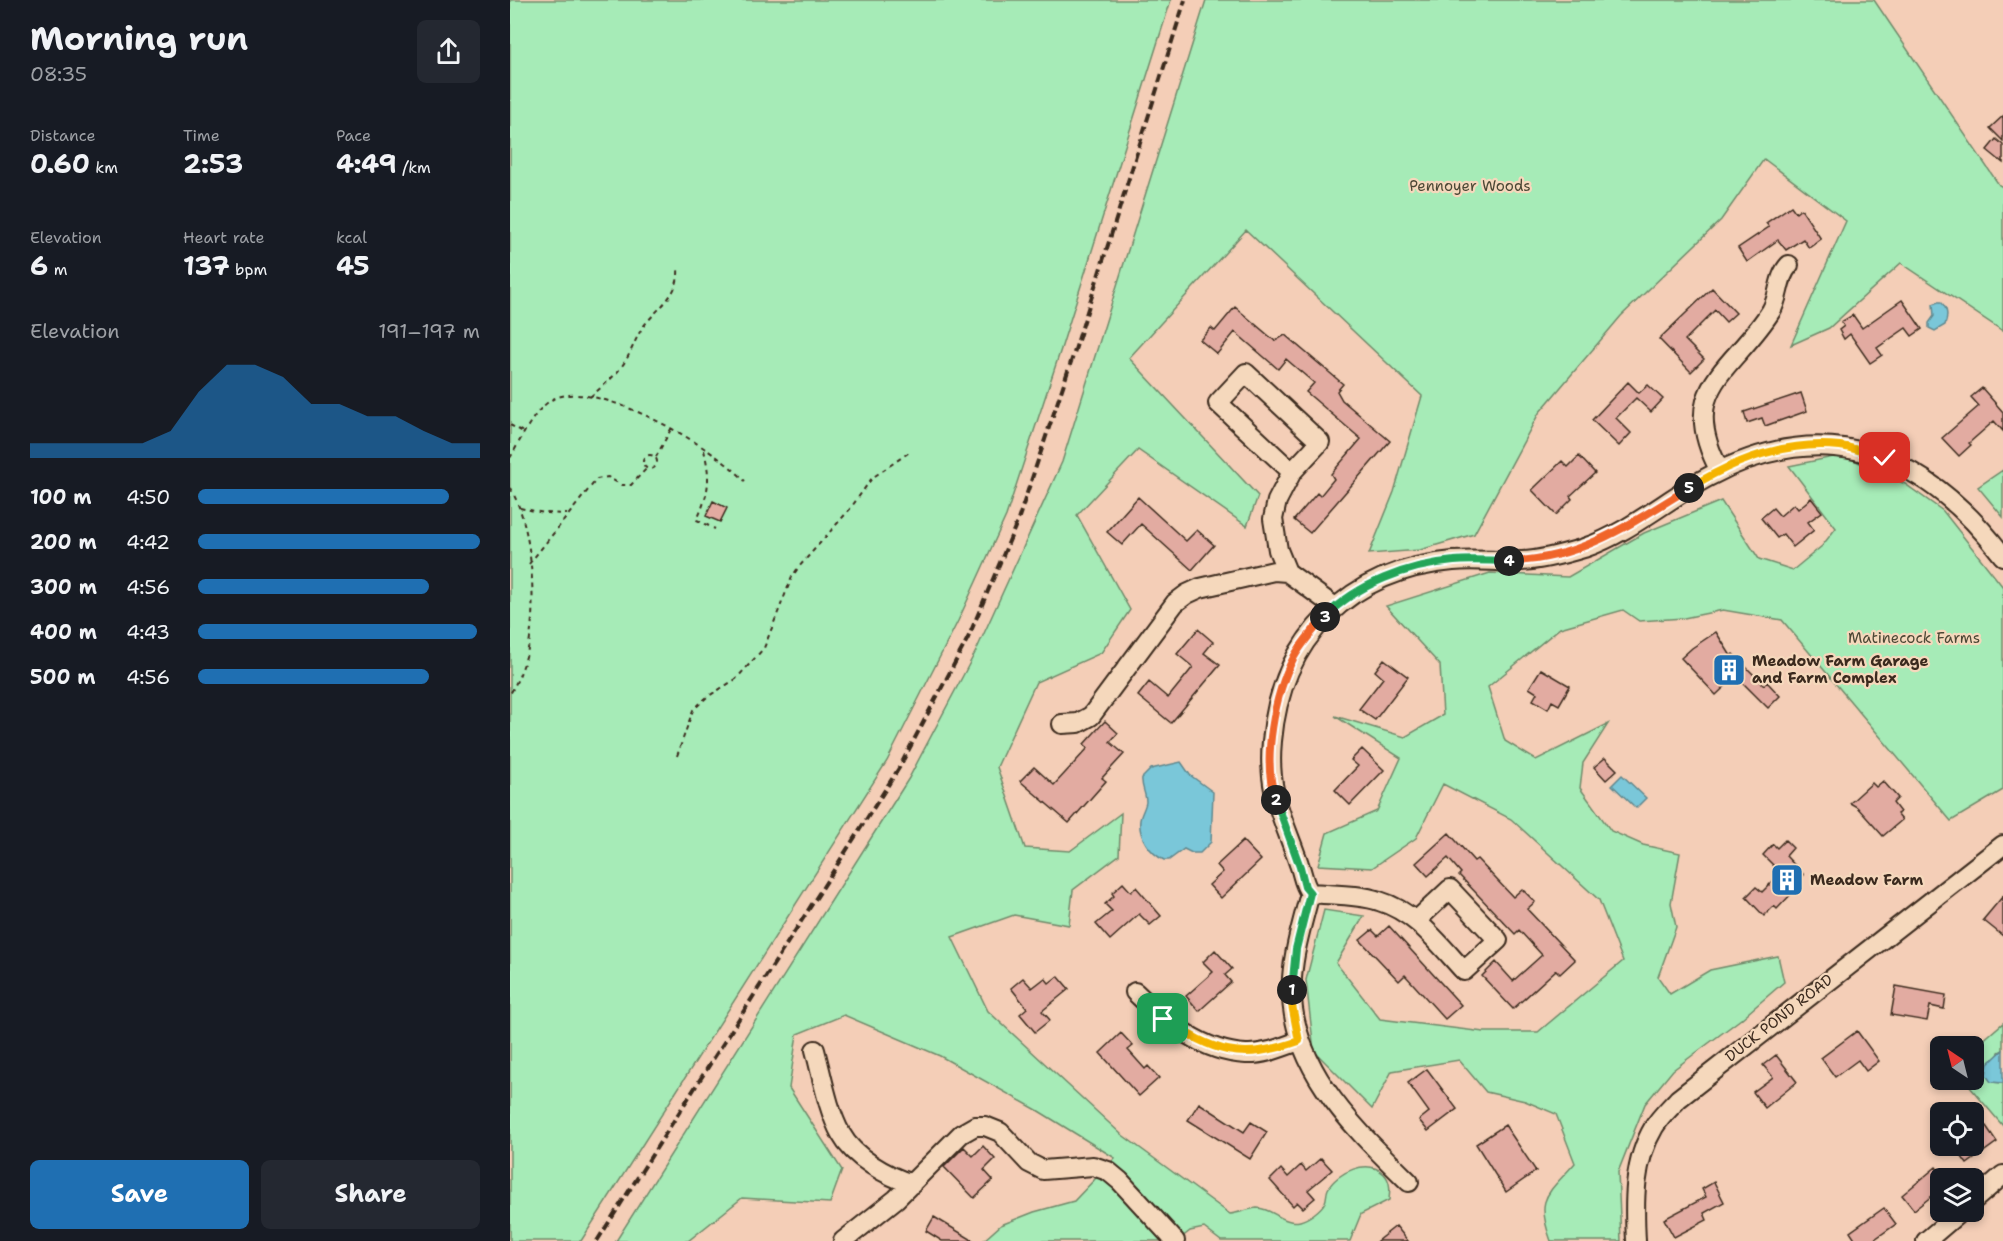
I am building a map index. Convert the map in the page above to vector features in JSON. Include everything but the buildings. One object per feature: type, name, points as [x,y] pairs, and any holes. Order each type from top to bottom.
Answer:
[{"type":"street","points":[[1720,471],[1710,452],[1704,433],[1703,416],[1706,399],[1726,364],[1773,308],[1778,296],[1781,277],[1789,265]]},
{"type":"street","points":[[1292,472],[1218,403],[1246,373],[1320,442],[1292,472],[1277,501],[1273,519],[1278,550],[1287,572],[1335,607]]},
{"type":"street","points":[[1417,920],[1450,889],[1498,940],[1464,971],[1417,920],[1378,900],[1310,893],[1305,887],[1273,793],[1270,763],[1274,719],[1283,682],[1295,656],[1318,625],[1335,607],[1366,587],[1424,566],[1454,561],[1523,561],[1549,558],[1588,546],[1612,535],[1720,471],[1759,455],[1810,446],[1844,446],[1885,458],[1920,477],[1967,514],[2003,556]]},
{"type":"street","points":[[1062,724],[1078,723],[1091,716],[1175,603],[1187,594],[1274,571],[1287,572]]},
{"type":"street","name":"DUCK POND ROAD","points":[[1636,1241],[1634,1202],[1641,1159],[1655,1125],[1678,1099],[2003,845]]},
{"type":"street","points":[[1310,893],[1296,949],[1292,978],[1292,1005],[1299,1041],[1315,1075],[1343,1114],[1409,1182]]},
{"type":"street","points":[[1135,992],[1163,1019],[1190,1036],[1218,1048],[1245,1054],[1270,1051],[1299,1041]]},
{"type":"street","points":[[815,1050],[841,1134],[851,1148],[893,1178],[912,1184]]},
{"type":"street","points":[[843,1241],[912,1184],[961,1134],[975,1126],[985,1126],[1000,1132],[1029,1162],[1043,1170],[1093,1166],[1108,1171],[1176,1241]]},
{"type":"street","points":[[1984,1191],[2003,1175]]},
{"type":"street","points":[[1926,1241],[1948,1222]]},
{"type":"path","points":[[590,397],[614,376],[626,360],[643,328],[672,294],[679,279],[678,269]]},
{"type":"path","points":[[510,458],[525,433],[550,401],[564,395],[590,397],[633,408],[703,449],[745,481]]},
{"type":"path","points":[[510,425],[525,433]]},
{"type":"path","points":[[529,564],[597,480],[608,477],[621,485],[631,485],[647,468],[656,466],[656,457],[671,429]]},
{"type":"path","points":[[703,449],[709,473],[709,486],[697,520],[716,529]]},
{"type":"path","points":[[677,756],[693,710],[707,697],[736,679],[764,648],[792,577],[798,568],[850,509],[872,478],[911,452]]},
{"type":"path","points":[[647,468],[643,462],[645,458],[649,455],[656,457]]},
{"type":"path","points":[[510,488],[520,508],[527,535],[532,621],[523,669],[510,694]]},
{"type":"path","points":[[520,508],[544,513],[568,514]]},
{"type":"green space","points":[[510,0],[1171,0],[1006,516],[958,621],[887,761],[581,1241],[510,1241]]},
{"type":"green space","name":"Pennoyer Woods","points":[[1206,0],[1874,0],[1999,185],[2003,187],[2003,331],[1901,263],[1829,328],[1791,345],[1846,221],[1764,159],[1721,220],[1621,316],[1539,413],[1474,534],[1420,550],[1369,554],[1394,492],[1422,396],[1246,230],[1129,358],[1258,496],[1247,526],[1138,450],[1077,515],[1130,610],[1101,653],[1036,682],[997,767],[1025,848],[1070,851],[1121,813],[1119,855],[1073,890],[1069,925],[1014,915],[952,937],[988,1011],[1121,1134],[1230,1214],[1257,1208],[1288,1221],[1303,1220],[1323,1205],[1328,1189],[1338,1177],[1362,1167],[1377,1169],[1384,1174],[1389,1183],[1389,1200],[1361,1214],[1350,1241],[1221,1241],[1204,1228],[1190,1231],[1181,1238],[1181,1241],[983,1241],[1001,1225],[1034,1212],[1074,1201],[1115,1158],[1037,1110],[940,1056],[844,1015],[797,1034],[789,1088],[842,1170],[830,1203],[742,1198],[688,1241],[616,1241],[909,778],[976,651],[1062,462]]},
{"type":"green space","name":"Matinecock Farms","points":[[1843,455],[1905,484],[1943,511],[2003,587],[2003,790],[1951,821],[1782,620],[1723,610],[1684,618],[1639,621],[1623,610],[1560,628],[1488,687],[1505,741],[1536,760],[1608,724],[1583,763],[1580,788],[1611,831],[1643,845],[1680,853],[1671,903],[1676,927],[1658,977],[1670,994],[1710,970],[1778,956],[1784,982],[1741,1019],[1673,1070],[1645,1104],[1618,1172],[1621,1241],[1551,1241],[1544,1215],[1546,1198],[1575,1163],[1556,1114],[1525,1101],[1486,1092],[1459,1060],[1392,1071],[1372,1109],[1314,1051],[1306,980],[1324,910],[1364,916],[1336,963],[1380,1019],[1484,1032],[1538,1032],[1623,961],[1599,900],[1511,819],[1443,784],[1416,838],[1372,868],[1318,865],[1327,833],[1377,811],[1401,758],[1335,716],[1405,737],[1443,715],[1440,665],[1386,606],[1490,573],[1568,577],[1644,533],[1721,501],[1759,559],[1793,570],[1822,546],[1836,528],[1789,466]]},
{"type":"green space","points":[[2003,470],[2003,517],[1978,487]]},
{"type":"green space","points":[[2003,1023],[2003,1050],[1999,1052],[1992,1082],[2003,1083],[2003,1126],[1972,1090],[1984,1090],[1984,1039]]},
{"type":"water","points":[[1938,302],[1945,307],[1947,319],[1945,325],[1935,331],[1929,328],[1929,323],[1934,316],[1933,304]]},
{"type":"water","points":[[1181,762],[1190,775],[1213,792],[1211,842],[1200,853],[1192,853],[1184,849],[1169,860],[1164,860],[1150,849],[1141,832],[1140,820],[1146,802],[1142,778],[1151,769]]},
{"type":"water","points":[[1622,775],[1646,798],[1636,808],[1612,785]]},
{"type":"water","points":[[2003,1050],[2003,1083],[1991,1082],[1986,1075],[1988,1064]]},
{"type":"railway","points":[[597,1241],[899,768],[968,638],[1018,520],[1074,353],[1185,0]]},
{"type":"place","name":"Meadow Farm Garage and Farm Complex","points":[[1729,670]]},
{"type":"place","name":"Meadow Farm","points":[[1787,880]]},
{"type":"route","points":[[1163,1019],[1190,1036],[1218,1048],[1245,1054],[1270,1051],[1299,1041],[1292,1005],[1292,978],[1296,949],[1310,893],[1305,887],[1273,793],[1270,763],[1274,719],[1283,682],[1295,656],[1335,607],[1366,587],[1393,575],[1424,566],[1454,561],[1523,561],[1549,558],[1588,546],[1612,535],[1705,478],[1733,464],[1759,455],[1826,445],[1844,446],[1885,458]]}]
